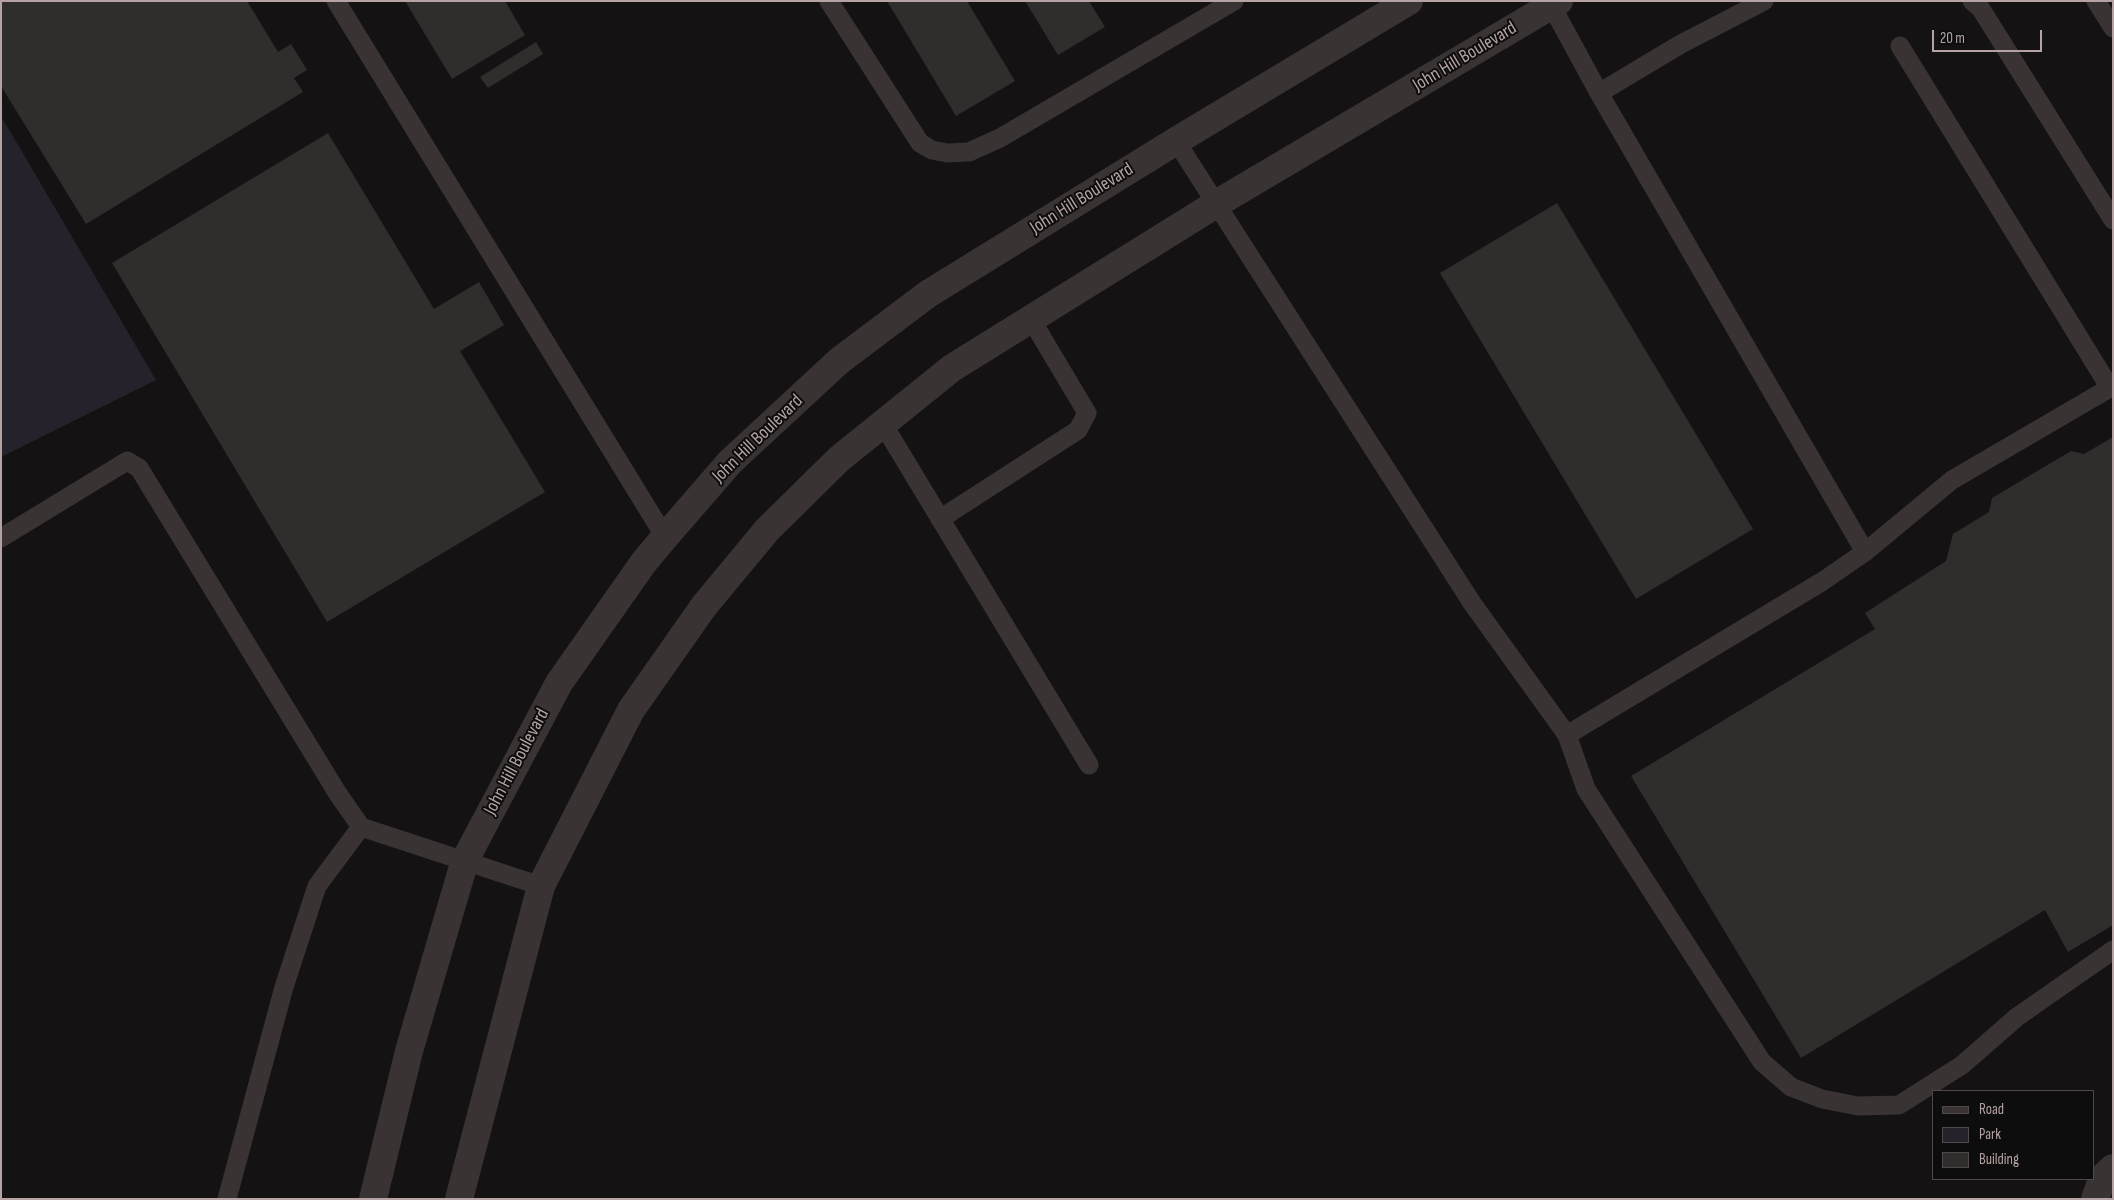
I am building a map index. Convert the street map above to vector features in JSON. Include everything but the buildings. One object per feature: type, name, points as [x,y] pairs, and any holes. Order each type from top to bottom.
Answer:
[{"type":"street","name":"John Hill Boulevard","points":[[373,1199],[409,1051],[465,860],[559,682],[644,562],[665,537],[730,462],[839,361],[928,294],[1176,141],[1410,1]]},
{"type":"street","name":"John Hill Boulevard","points":[[459,1199],[541,886],[630,710],[704,606],[768,530],[839,460],[952,368],[1216,204],[1553,3]]},
{"type":"street","points":[[2095,1199],[2103,1177],[2113,1168]]},
{"type":"lane","points":[[336,1],[665,537]]},
{"type":"lane","points":[[829,1],[920,143],[932,150],[947,153],[969,152],[1000,138],[1234,1]]},
{"type":"lane","points":[[1599,93],[1681,44],[1764,1]]},
{"type":"lane","points":[[1972,1],[1981,9],[2113,220]]},
{"type":"lane","points":[[2096,1],[2113,28]]},
{"type":"lane","points":[[1553,3],[1599,93],[1865,552]]},
{"type":"lane","points":[[1567,735],[1823,581],[1865,552],[1952,480],[2111,387],[1900,46]]},
{"type":"lane","points":[[1176,141],[1472,602],[1567,735],[1586,789],[1762,1062],[1792,1086],[1807,1093],[1858,1106],[1899,1105],[1962,1065],[2017,1017],[2113,950]]},
{"type":"lane","points":[[940,519],[1078,430],[1087,413],[1031,319]]},
{"type":"lane","points":[[883,424],[1089,765]]},
{"type":"lane","points":[[1,538],[127,461],[140,468],[338,794],[361,827],[541,886]]},
{"type":"lane","points":[[226,1199],[284,987],[317,886],[361,827]]},
{"type":"green space","points":[[1,116],[156,380],[1,457]]}]
